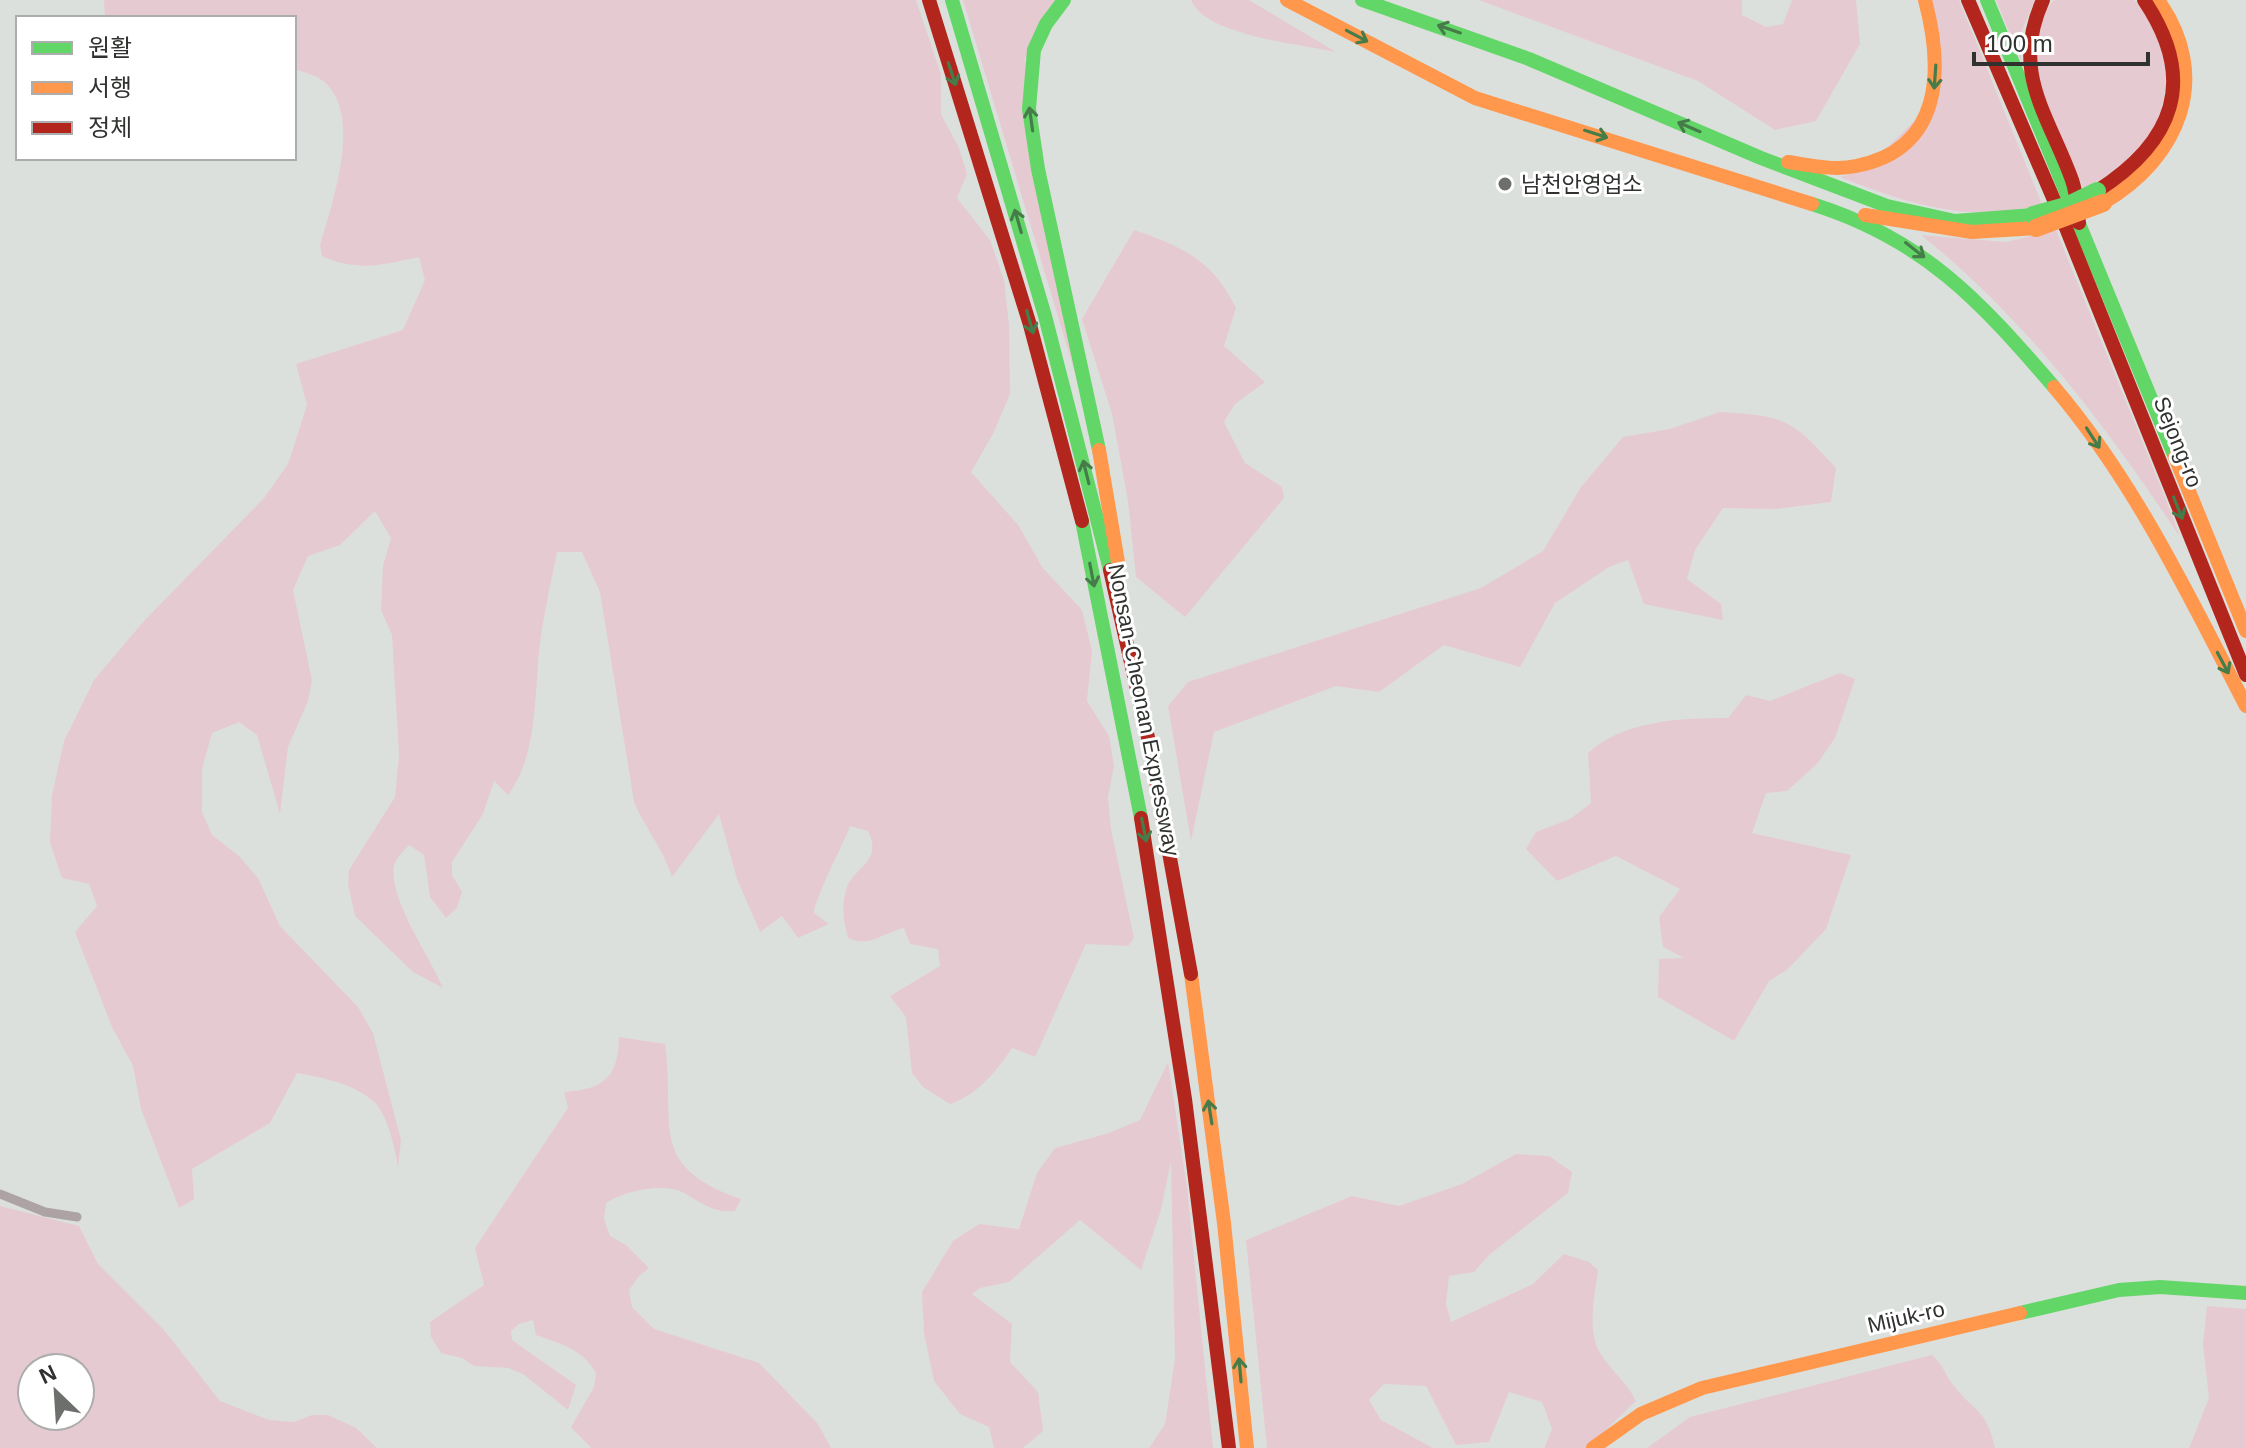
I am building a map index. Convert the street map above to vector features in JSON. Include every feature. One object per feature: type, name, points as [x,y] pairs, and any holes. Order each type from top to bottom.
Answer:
[{"type":"main road","name":"Nonsan-Cheonan Expressway","points":[[929,0],[1043,367],[1085,539],[1154,876],[1202,1219],[1229,1448]]},
{"type":"main road","name":"Nonsan-Cheonan Expressway","points":[[952,0],[1060,370],[1137,691],[1170,851],[1225,1212],[1247,1448]]},
{"type":"main road","points":[[1064,0],[1037,40],[1030,67],[1030,116],[1060,275],[1106,479],[1137,691]]},
{"type":"main road","points":[[1287,0],[1475,98],[1819,206],[1901,240],[1956,282],[2008,334],[2080,418],[2155,532],[2246,706]]},
{"type":"main road","points":[[1362,0],[1529,59],[1761,158],[1887,206],[1955,221],[2034,221]]},
{"type":"main road","points":[[1761,158],[1838,169],[1858,166],[1896,149],[1911,136],[1933,97],[1937,74],[1925,0]]},
{"type":"main road","points":[[1968,0],[2072,225]]},
{"type":"main road","points":[[1987,0],[2072,225]]},
{"type":"main road","points":[[2043,0],[2030,21],[2026,48],[2031,79],[2073,183],[2072,225]]},
{"type":"main road","points":[[2100,197],[2149,150],[2160,132],[2172,97],[2175,81],[2170,42],[2159,18],[2144,0]]},
{"type":"main road","points":[[1819,206],[1926,228],[2008,233],[2141,178],[2164,151],[2179,123],[2185,102],[2186,65],[2180,39],[2158,0]]},
{"type":"main road","name":"Sejong-ro","points":[[2072,225],[2246,631]]},
{"type":"main road","name":"Sejong-ro","points":[[2072,225],[2246,675]]},
{"type":"main road","name":"Mijuk-ro","points":[[1593,1448],[1641,1414],[1702,1388],[2119,1290],[2160,1287],[2246,1293]]},
{"type":"street","points":[[0,1194],[45,1212],[77,1217]]},
{"type":"shaded area","points":[[104,0],[916,0],[941,74],[941,114],[959,148],[967,174],[957,198],[990,240],[1004,280],[1009,325],[1010,394],[993,434],[971,472],[1019,526],[1042,567],[1082,610],[1092,651],[1087,701],[1109,736],[1114,766],[1108,797],[1111,829],[1134,938],[1128,946],[1086,944],[1035,1057],[1012,1048],[986,1081],[969,1095],[950,1104],[923,1087],[912,1073],[906,1017],[890,996],[940,966],[938,949],[910,944],[904,928],[870,941],[848,938],[844,900],[851,880],[870,857],[872,841],[868,831],[850,826],[815,906],[814,913],[829,924],[798,938],[782,916],[760,932],[737,879],[719,814],[672,877],[634,802],[600,592],[582,552],[557,552],[542,632],[533,722],[525,761],[508,795],[494,781],[483,814],[452,862],[452,875],[462,892],[457,908],[446,918],[430,897],[424,855],[409,845],[395,862],[394,879],[403,910],[443,988],[413,972],[355,916],[348,884],[349,870],[395,797],[399,756],[392,635],[381,610],[383,566],[391,538],[375,511],[340,545],[308,556],[293,590],[312,680],[308,701],[288,747],[280,814],[257,735],[239,722],[212,733],[202,769],[202,812],[212,835],[239,856],[258,878],[280,926],[358,1007],[373,1033],[401,1140],[398,1168],[387,1123],[374,1102],[348,1086],[297,1073],[270,1123],[192,1169],[194,1199],[179,1208],[141,1109],[133,1066],[112,1027],[75,932],[97,906],[89,884],[62,878],[50,843],[52,795],[64,741],[94,680],[143,622],[264,498],[288,464],[307,405],[296,364],[403,330],[425,280],[419,257],[358,265],[322,256],[320,245],[341,160],[342,115],[335,96],[323,81],[296,70],[296,16],[105,16]]},
{"type":"shaded area","points":[[963,0],[1058,0],[1025,59],[1080,390]]},
{"type":"shaded area","points":[[1191,0],[1249,0],[1336,52],[1278,42],[1234,30],[1200,12]]},
{"type":"shaded area","points":[[1479,0],[1742,0],[1742,15],[1766,27],[1783,24],[1792,0],[1856,0],[1860,44],[1816,121],[1775,130],[1698,81]]},
{"type":"shaded area","points":[[1930,0],[1959,0],[2042,204],[2016,210],[1964,212],[1914,203],[1840,177],[1864,170],[1935,101]]},
{"type":"shaded area","points":[[1996,0],[2035,0],[2021,33],[2021,61]]},
{"type":"shaded area","points":[[2054,0],[2134,0],[2148,17],[2158,37],[2163,58],[2163,101],[2157,122],[2146,142],[2127,163],[2084,189],[2053,120],[2038,67],[2036,42],[2041,20]]},
{"type":"shaded area","points":[[1134,230],[1181,249],[1206,266],[1236,308],[1224,346],[1265,382],[1235,404],[1224,422],[1245,463],[1282,487],[1284,498],[1185,617],[1136,577],[1128,501],[1112,414],[1082,319]]},
{"type":"shaded area","points":[[2056,230],[2180,537],[2093,415],[2030,338],[1996,302],[1921,235],[2006,242]]},
{"type":"shaded area","points":[[1720,412],[1760,416],[1786,423],[1808,439],[1836,468],[1831,502],[1775,509],[1723,508],[1695,550],[1687,579],[1721,604],[1723,620],[1644,604],[1628,560],[1609,567],[1555,603],[1520,667],[1444,645],[1379,692],[1336,686],[1214,732],[1191,841],[1168,706],[1188,682],[1481,588],[1543,551],[1581,487],[1623,437],[1670,429]]},
{"type":"shaded area","points":[[1840,673],[1855,679],[1835,738],[1817,764],[1787,791],[1766,793],[1752,833],[1851,855],[1826,929],[1788,969],[1769,981],[1734,1041],[1658,997],[1659,959],[1684,958],[1663,947],[1659,917],[1680,889],[1616,856],[1557,881],[1526,849],[1536,832],[1570,819],[1591,803],[1588,753],[1602,742],[1636,727],[1654,723],[1728,718],[1746,695],[1770,701]]},
{"type":"shaded area","points":[[619,1037],[665,1044],[669,1120],[678,1157],[691,1172],[711,1186],[741,1199],[735,1211],[720,1211],[676,1190],[655,1188],[633,1192],[606,1203],[604,1219],[610,1236],[626,1245],[649,1268],[629,1290],[632,1307],[654,1329],[759,1363],[818,1424],[831,1448],[591,1448],[571,1427],[594,1387],[596,1373],[578,1353],[536,1335],[533,1320],[519,1324],[511,1331],[512,1340],[576,1385],[568,1410],[523,1374],[508,1368],[474,1366],[462,1358],[441,1353],[431,1337],[430,1322],[484,1285],[475,1248],[568,1108],[564,1092],[589,1088],[606,1079],[616,1062]]},
{"type":"shaded area","points":[[1168,1062],[1187,1187],[1213,1448],[1149,1448],[1165,1424],[1175,1359],[1171,1161],[1161,1210],[1141,1270],[1080,1220],[1009,1282],[980,1288],[972,1294],[1012,1324],[1010,1362],[1038,1392],[1043,1431],[1023,1448],[994,1448],[989,1427],[960,1414],[934,1381],[924,1333],[922,1292],[953,1241],[979,1224],[1019,1229],[1037,1173],[1055,1148],[1109,1133],[1140,1120]]},
{"type":"shaded area","points":[[1516,1154],[1549,1156],[1572,1172],[1568,1193],[1489,1255],[1474,1272],[1449,1276],[1446,1304],[1451,1322],[1533,1284],[1564,1254],[1589,1262],[1598,1270],[1593,1311],[1595,1342],[1603,1358],[1636,1401],[1587,1448],[1544,1448],[1552,1429],[1542,1402],[1509,1392],[1489,1442],[1456,1445],[1426,1386],[1384,1384],[1369,1400],[1381,1420],[1433,1448],[1267,1448],[1246,1240],[1352,1196],[1399,1206],[1462,1184]]},
{"type":"shaded area","points":[[0,1206],[79,1226],[98,1264],[164,1330],[220,1401],[269,1420],[294,1422],[312,1415],[328,1415],[356,1428],[377,1448],[0,1448]]},
{"type":"shaded area","points":[[2207,1306],[2246,1309],[2246,1448],[2189,1448],[2209,1398],[2203,1345]]},
{"type":"shaded area","points":[[1932,1355],[1954,1386],[1984,1418],[1995,1448],[1647,1448],[1690,1417]]},
{"type":"traffic: fast","points":[[952,0],[1045,316],[1110,570]]},
{"type":"traffic: fast","points":[[1064,0],[1046,24],[1034,50],[1029,109],[1038,169],[1099,450]]},
{"type":"traffic: fast","points":[[1362,0],[1529,59],[1761,158],[1887,206],[1955,221],[2033,215]]},
{"type":"traffic: fast","points":[[1987,0],[2175,457]]},
{"type":"traffic: fast","points":[[2033,215],[2066,206],[2097,191]]},
{"type":"traffic: fast","points":[[1812,204],[1887,235],[1947,276],[2001,327],[2054,387]]},
{"type":"traffic: fast","points":[[1082,521],[1141,818]]},
{"type":"traffic: fast","points":[[2020,1313],[2119,1290],[2160,1287],[2246,1293]]},
{"type":"traffic: slow","points":[[1287,0],[1475,98],[1812,204]]},
{"type":"traffic: slow","points":[[1788,162],[1822,167],[1856,166],[1885,157],[1906,142],[1921,124],[1930,102],[1934,78],[1934,52],[1925,0]]},
{"type":"traffic: slow","points":[[2103,203],[2130,185],[2152,163],[2169,139],[2180,114],[2185,86],[2183,58],[2175,29],[2158,0]]},
{"type":"traffic: slow","points":[[2036,228],[2103,203]]},
{"type":"traffic: slow","points":[[1865,215],[1972,232],[2036,228]]},
{"type":"traffic: slow","points":[[2054,387],[2083,423],[2135,501],[2182,582],[2246,706]]},
{"type":"traffic: slow","points":[[1099,450],[1118,562]]},
{"type":"traffic: slow","points":[[2175,457],[2246,631]]},
{"type":"traffic: slow","points":[[1191,974],[1224,1223],[1247,1448]]},
{"type":"traffic: slow","points":[[1593,1448],[1641,1414],[1702,1388],[2020,1313]]},
{"type":"traffic: jam","points":[[929,0],[1030,325],[1082,521]]},
{"type":"traffic: jam","points":[[1968,0],[2066,228],[2246,675]]},
{"type":"traffic: jam","points":[[2043,0],[2030,49],[2031,71],[2036,92],[2072,180],[2079,223]]},
{"type":"traffic: jam","points":[[2097,191],[2144,152],[2160,130],[2170,107],[2173,83],[2170,57],[2161,29],[2144,0]]},
{"type":"traffic: jam","points":[[1110,570],[1149,742],[1191,974]]},
{"type":"traffic: jam","points":[[1141,818],[1185,1099],[1229,1448]]},
{"type":"place","name":"남천안영업소","points":[[1505,184]]}]
